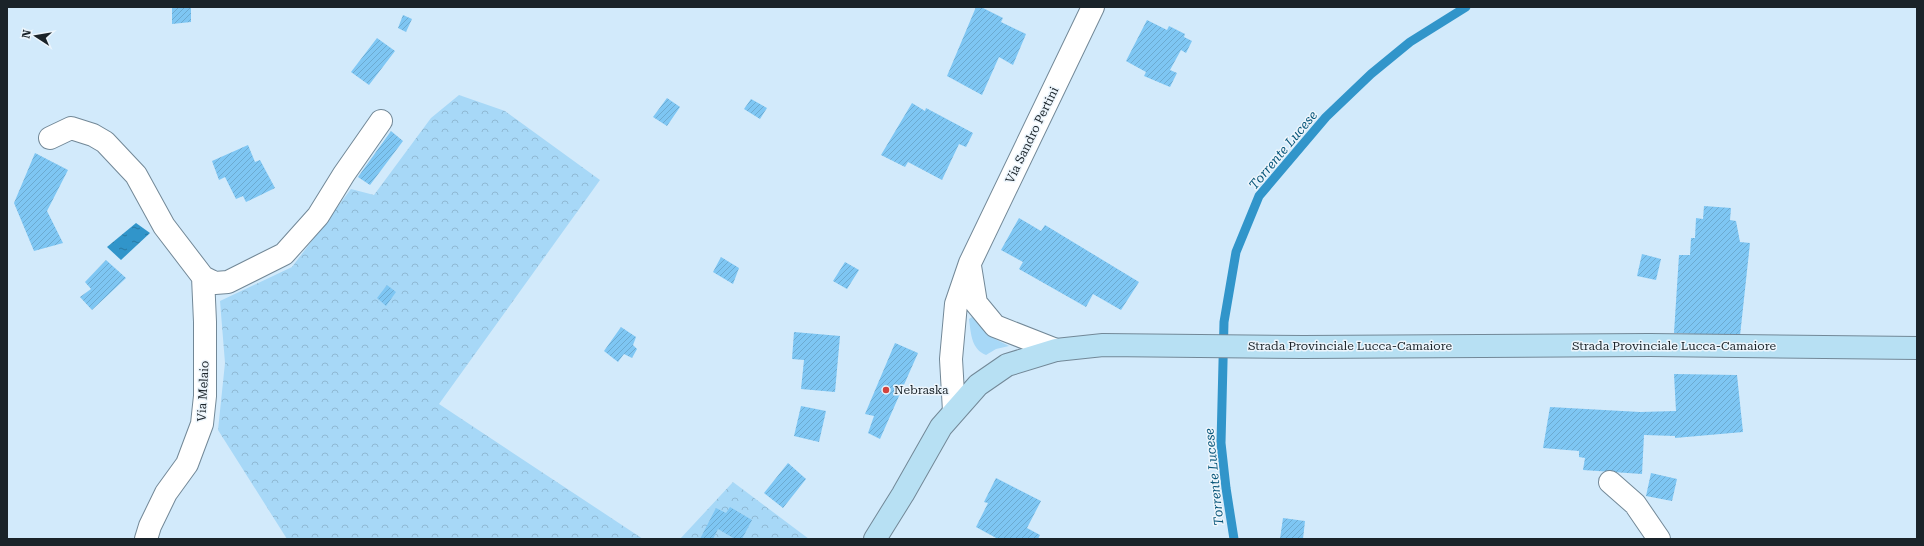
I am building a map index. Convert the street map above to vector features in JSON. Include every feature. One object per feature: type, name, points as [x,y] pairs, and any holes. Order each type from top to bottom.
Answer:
[{"type":"main road","name":"Strada Provinciale Lucca-Camaiore","points":[[875,539],[903,494],[940,427],[978,385],[1007,364],[1056,350],[1103,345],[1303,347],[1650,345],[1917,348]]},
{"type":"street","name":"Via Sandro Pertini","points":[[954,411],[951,359],[956,304],[970,263],[1093,7]]},
{"type":"street","points":[[50,138],[71,128],[93,135],[105,142],[136,175],[164,226],[203,277],[215,283],[228,282],[284,254],[318,216],[344,174],[381,122]]},
{"type":"street","points":[[970,263],[976,303],[995,326],[1056,350]]},
{"type":"street","name":"Via Melaio","points":[[146,539],[150,526],[166,494],[187,464],[202,424],[205,396],[205,322],[203,277]]},
{"type":"street","points":[[1610,482],[1635,504],[1659,539]]},
{"type":"green space","points":[[459,95],[505,111],[600,180],[439,404],[643,539],[287,539],[218,430],[225,363],[220,301],[292,267],[351,189],[374,195],[431,118]]},
{"type":"green space","points":[[972,317],[993,338],[1009,346],[996,349],[986,355],[977,349],[971,335],[969,319]]},
{"type":"green space","points":[[733,482],[809,539],[680,539]]},
{"type":"water","points":[[136,223],[150,233],[121,260],[107,247]]},
{"type":"building","points":[[172,7],[191,7],[191,22],[172,24]]},
{"type":"building","points":[[976,7],[981,7],[1003,18],[1001,22],[1026,34],[1013,65],[999,57],[982,95],[947,76]]},
{"type":"building","points":[[403,15],[412,19],[406,32],[398,28]]},
{"type":"building","points":[[1147,20],[1167,30],[1169,26],[1185,34],[1184,37],[1192,41],[1186,53],[1181,50],[1170,70],[1177,73],[1170,87],[1144,76],[1146,72],[1126,61]]},
{"type":"building","points":[[377,38],[395,51],[369,85],[351,72]]},
{"type":"building","points":[[667,98],[680,107],[667,126],[653,117]]},
{"type":"building","points":[[751,99],[767,108],[760,119],[744,109]]},
{"type":"building","points":[[912,103],[925,111],[926,108],[973,133],[966,147],[959,144],[942,180],[908,162],[905,167],[881,155]]},
{"type":"building","points":[[391,131],[403,141],[370,185],[358,177]]},
{"type":"building","points":[[248,145],[255,162],[260,160],[275,188],[246,202],[243,196],[236,199],[225,177],[219,180],[212,161]]},
{"type":"building","points":[[35,153],[68,170],[47,211],[63,243],[34,251],[14,203]]},
{"type":"building","points":[[1704,206],[1731,208],[1730,220],[1736,221],[1740,242],[1750,243],[1740,336],[1674,333],[1679,255],[1690,255],[1691,238],[1695,238],[1696,218],[1703,219]]},
{"type":"building","points":[[1019,218],[1041,231],[1045,225],[1139,282],[1121,310],[1093,294],[1086,307],[1019,269],[1023,262],[1001,250]]},
{"type":"building","points":[[1642,254],[1661,259],[1656,280],[1637,276]]},
{"type":"building","points":[[721,257],[739,268],[733,284],[713,272]]},
{"type":"building","points":[[106,260],[126,278],[92,310],[80,297],[91,289],[85,282]]},
{"type":"building","points":[[845,262],[859,270],[847,289],[833,281]]},
{"type":"building","points":[[387,285],[396,292],[386,306],[377,298]]},
{"type":"building","points":[[621,327],[636,337],[633,345],[637,349],[632,358],[624,354],[618,362],[604,351]]},
{"type":"building","points":[[794,332],[840,336],[835,392],[801,389],[804,360],[792,359]]},
{"type":"building","points":[[895,343],[918,353],[880,439],[868,433],[874,416],[865,414]]},
{"type":"building","points":[[1674,374],[1737,375],[1743,432],[1675,438],[1675,436],[1644,435],[1642,474],[1583,470],[1585,458],[1579,457],[1579,451],[1543,448],[1550,407],[1640,412],[1676,411]]},
{"type":"building","points":[[801,406],[826,411],[819,442],[794,436]]},
{"type":"building","points":[[788,463],[806,479],[783,508],[764,493]]},
{"type":"building","points":[[1651,473],[1677,479],[1672,501],[1646,496]]},
{"type":"building","points":[[996,478],[1041,501],[1027,528],[1040,535],[1038,539],[998,539],[976,527],[988,503],[984,502]]},
{"type":"building","points":[[730,507],[752,520],[742,539],[735,539],[718,529],[713,539],[700,539],[716,508],[726,513]]},
{"type":"building","points":[[1283,518],[1305,521],[1303,539],[1280,539]]},
{"type":"waterway","name":"Torrente Lucese","points":[[1234,539],[1221,443],[1224,322],[1236,252],[1259,196],[1326,117],[1371,74],[1410,42],[1466,7]]},
{"type":"place","name":"Nebraska","points":[[886,390]]}]
